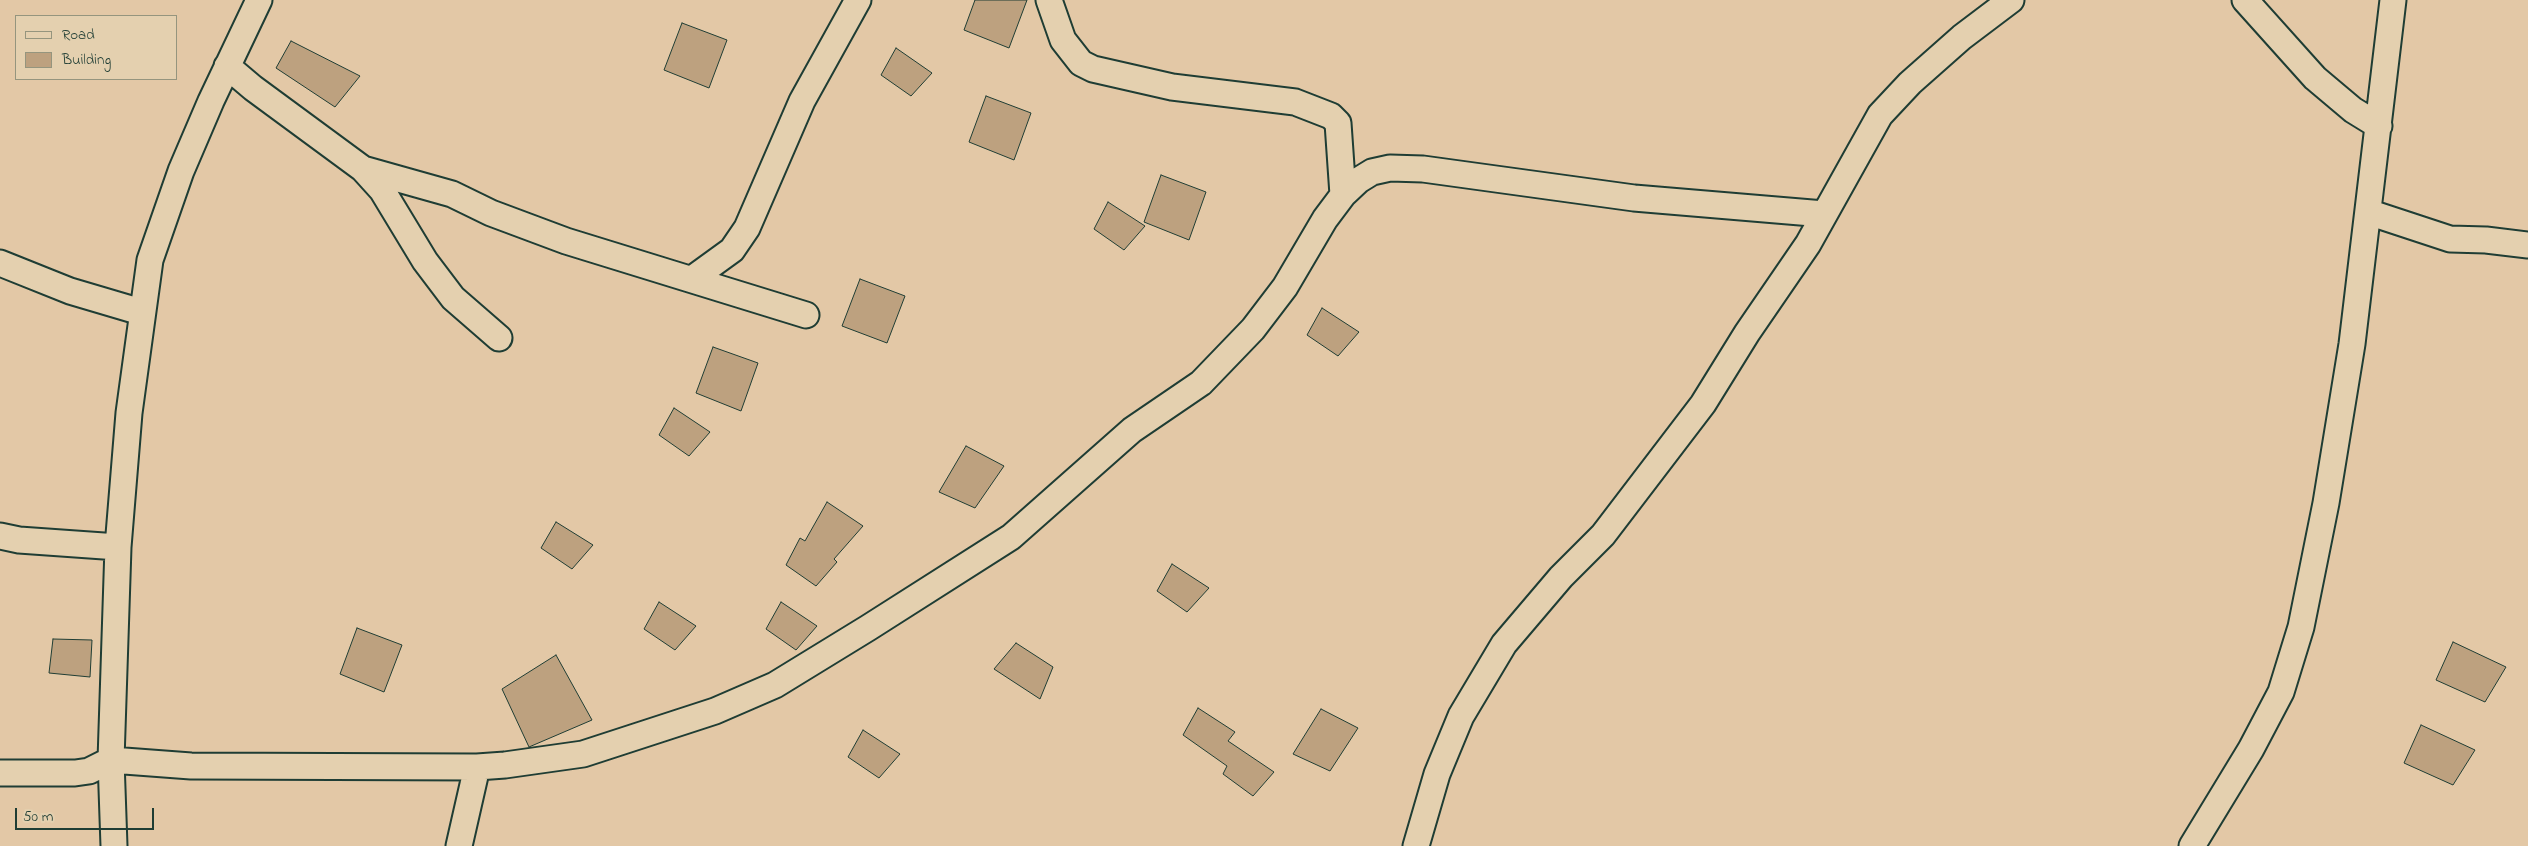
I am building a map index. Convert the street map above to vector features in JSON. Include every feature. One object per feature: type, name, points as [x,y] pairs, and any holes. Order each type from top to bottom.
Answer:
[{"type":"street","points":[[114,846],[111,760],[118,547],[129,413],[141,312],[150,260],[181,171],[227,66],[259,0]]},
{"type":"street","points":[[692,279],[732,250],[747,228],[802,101],[858,0]]},
{"type":"street","points":[[1049,0],[1063,40],[1081,63],[1093,69],[1172,87],[1295,102],[1332,116],[1338,124],[1343,195]]},
{"type":"street","points":[[1416,846],[1438,774],[1461,716],[1482,677],[1522,622],[1561,577],[1604,535],[1703,404],[1747,333],[1808,244],[1880,115],[1910,83],[1962,37],[2011,0]]},
{"type":"street","points":[[2245,0],[2315,78],[2353,110],[2379,126]]},
{"type":"street","points":[[2192,846],[2251,748],[2281,692],[2301,626],[2326,503],[2352,344],[2393,0]]},
{"type":"street","points":[[227,66],[253,88],[363,170],[382,190],[425,261],[453,298],[499,338]]},
{"type":"street","points":[[0,773],[75,773],[89,771],[111,760],[191,766],[477,767],[583,754],[715,711],[775,684],[969,565],[1011,537],[1132,430],[1201,383],[1253,329],[1285,287],[1325,219],[1343,195],[1359,180],[1372,172],[1390,168],[1423,169],[1634,198],[1824,214]]},
{"type":"street","points":[[363,170],[452,194],[491,212],[566,241],[806,315]]},
{"type":"street","points":[[2368,212],[2450,239],[2486,240],[2528,245]]},
{"type":"street","points":[[0,263],[70,291],[141,312]]},
{"type":"street","points":[[0,536],[118,547]]},
{"type":"street","points":[[459,846],[477,767]]},
{"type":"building","points":[[975,0],[1027,0],[1009,48],[964,30]]},
{"type":"building","points":[[682,23],[727,40],[709,88],[664,70]]},
{"type":"building","points":[[291,41],[360,76],[335,107],[276,68]]},
{"type":"building","points":[[896,48],[932,73],[911,96],[881,75]]},
{"type":"building","points":[[986,96],[1031,113],[1014,160],[969,142]]},
{"type":"building","points":[[1161,175],[1206,192],[1189,240],[1144,222]]},
{"type":"building","points":[[1108,202],[1145,226],[1124,250],[1094,229]]},
{"type":"building","points":[[860,279],[905,296],[887,343],[842,326]]},
{"type":"building","points":[[1322,308],[1359,332],[1338,356],[1307,335]]},
{"type":"building","points":[[713,347],[758,363],[741,411],[696,393]]},
{"type":"building","points":[[674,408],[710,432],[689,456],[659,435]]},
{"type":"building","points":[[966,446],[1004,466],[975,508],[939,492]]},
{"type":"building","points":[[827,502],[863,526],[834,559],[837,562],[816,586],[786,565],[800,538],[805,541]]},
{"type":"building","points":[[556,522],[593,545],[572,569],[541,548]]},
{"type":"building","points":[[1172,564],[1209,588],[1187,612],[1157,591]]},
{"type":"building","points":[[659,602],[696,626],[675,650],[644,629]]},
{"type":"building","points":[[781,602],[817,626],[796,650],[766,629]]},
{"type":"building","points":[[357,628],[402,645],[384,692],[340,674]]},
{"type":"building","points":[[53,639],[92,640],[90,677],[49,673]]},
{"type":"building","points":[[2453,642],[2506,667],[2485,702],[2436,680]]},
{"type":"building","points":[[1016,643],[1053,667],[1040,699],[994,669]]},
{"type":"building","points":[[556,655],[592,720],[529,747],[502,689]]},
{"type":"building","points":[[1198,708],[1235,732],[1228,741],[1274,772],[1253,796],[1223,774],[1227,766],[1183,735]]},
{"type":"building","points":[[1321,709],[1358,728],[1330,771],[1293,754]]},
{"type":"building","points":[[2421,725],[2475,750],[2453,785],[2404,763]]},
{"type":"building","points":[[863,730],[900,754],[879,778],[848,757]]}]
